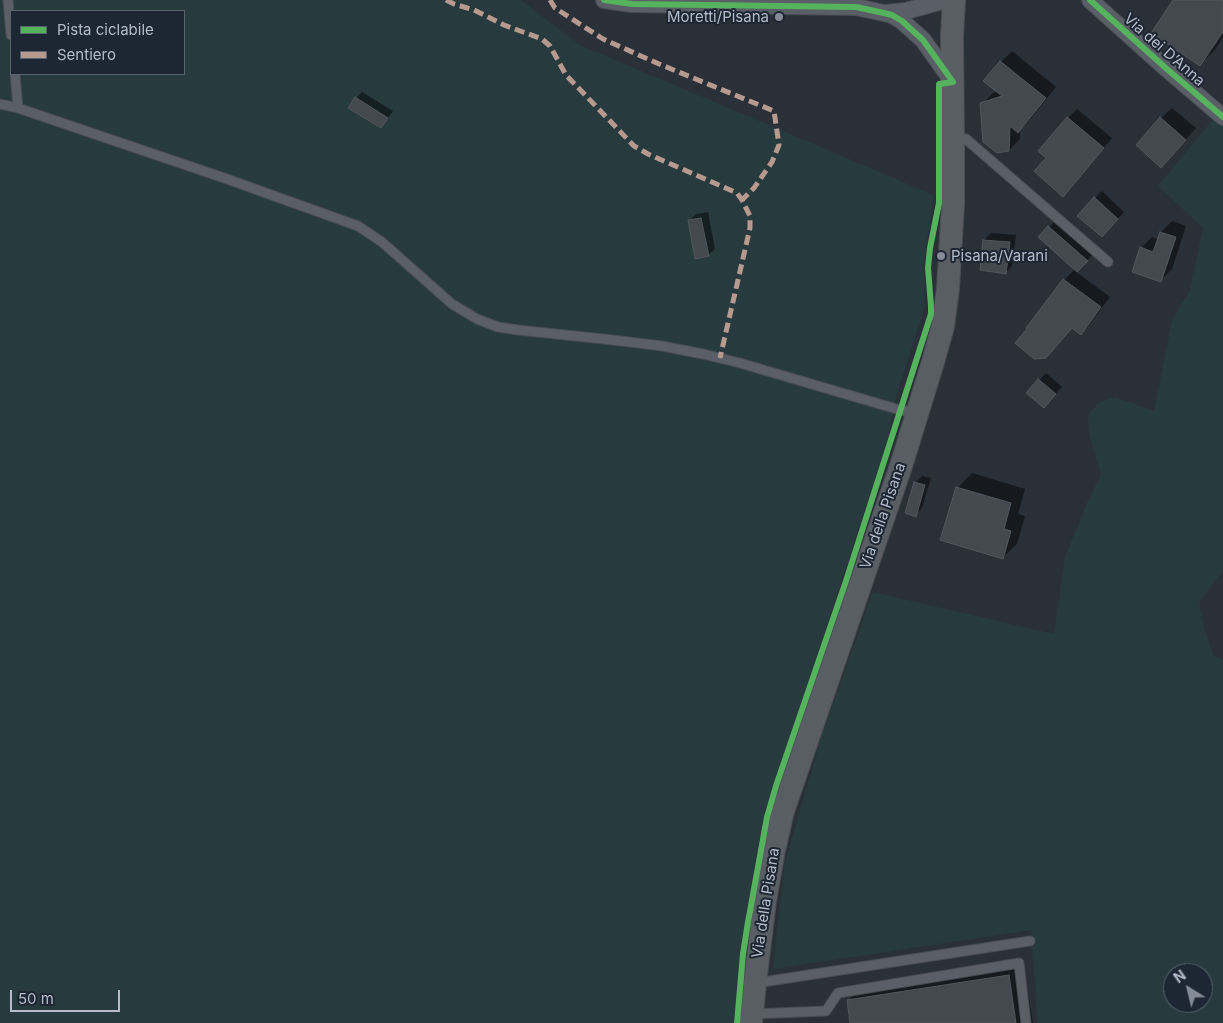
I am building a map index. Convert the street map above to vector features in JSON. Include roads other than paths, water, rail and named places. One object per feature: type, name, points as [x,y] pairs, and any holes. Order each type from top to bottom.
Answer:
[{"type":"main road","name":"Via della Pisana","points":[[752,1019],[766,901],[774,850],[783,811],[900,466],[936,352],[946,308],[951,247],[954,141],[952,36],[954,0]]},
{"type":"street","points":[[604,0],[632,4],[856,8],[884,13],[892,15],[923,40],[953,82]]},
{"type":"street","points":[[884,13],[906,11],[946,0]]},
{"type":"street","name":"Via dei D’Anna","points":[[1090,0],[1223,117]]},
{"type":"lane","points":[[8,0],[10,23]]},
{"type":"lane","points":[[15,75],[18,108]]},
{"type":"lane","points":[[0,104],[18,108],[227,179],[358,226],[382,242],[452,304],[477,319],[498,327],[662,346],[704,354],[900,410],[917,413]]},
{"type":"lane","points":[[954,141],[966,139],[1108,262]]},
{"type":"lane","points":[[755,984],[1030,941]]},
{"type":"lane","points":[[752,1019],[826,1011],[838,993],[1019,963],[1026,1023]]},
{"type":"place","name":"Moretti/Pisana","points":[[779,17]]},
{"type":"place","name":"Pisana/Varani","points":[[941,256]]}]
